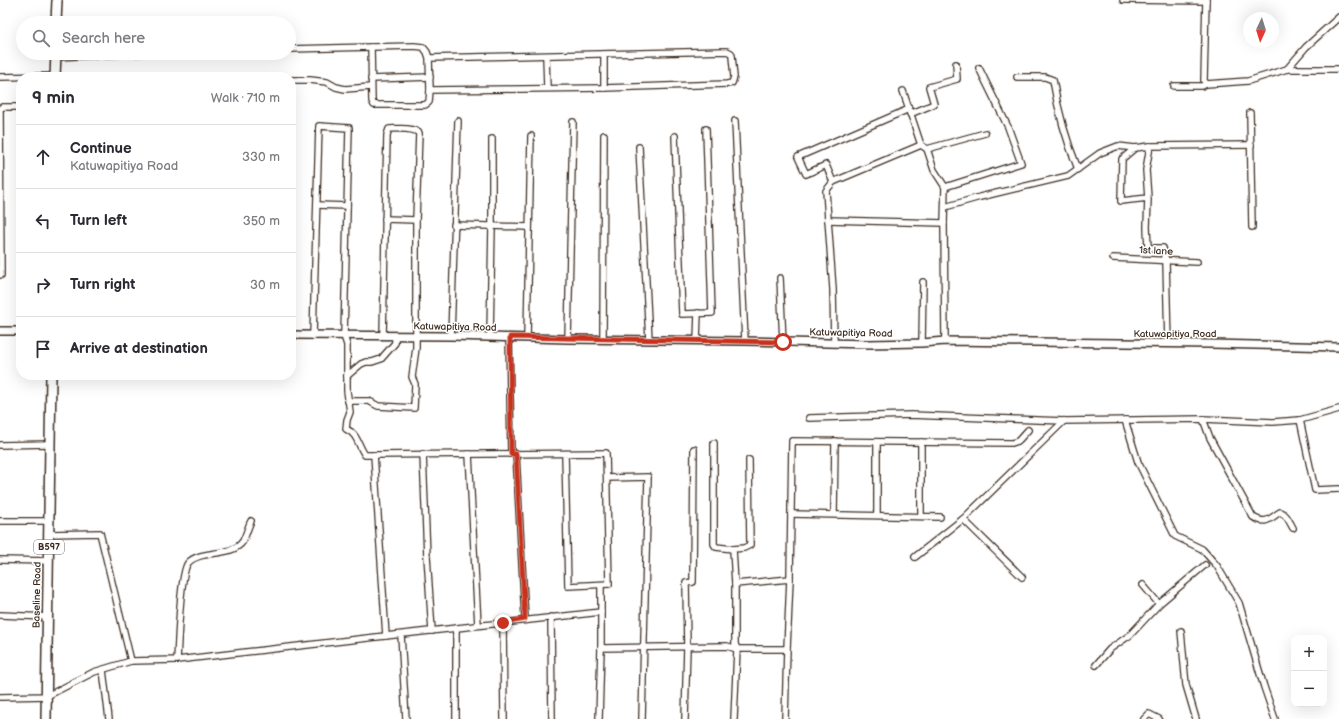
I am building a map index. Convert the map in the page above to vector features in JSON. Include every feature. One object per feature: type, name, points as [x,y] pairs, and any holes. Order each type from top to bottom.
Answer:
[{"type":"main road","points":[[56,16],[57,0]]},
{"type":"main road","points":[[55,72],[56,60]]},
{"type":"main road","name":"Baseline Road","points":[[46,719],[51,380]]},
{"type":"street","points":[[1123,0],[1206,0],[1204,80],[1206,84]]},
{"type":"street","points":[[1287,69],[1306,47],[1339,17]]},
{"type":"street","points":[[296,49],[371,47],[414,46],[423,47],[429,58],[429,102],[425,105],[373,104],[371,87],[371,47]]},
{"type":"street","points":[[429,58],[727,51],[731,53],[732,56],[734,77],[732,83],[727,84],[604,88],[430,90]]},
{"type":"street","points":[[604,55],[604,88]]},
{"type":"street","points":[[546,56],[547,88]]},
{"type":"street","points":[[833,182],[826,164],[806,174],[798,157],[910,112],[934,104],[929,87],[957,79],[956,64]]},
{"type":"street","points":[[945,187],[1021,163],[1008,127],[979,68]]},
{"type":"street","points":[[1174,86],[1202,86],[1206,84],[1248,81],[1287,69],[1339,69]]},
{"type":"street","points":[[0,70],[0,77],[16,77]]},
{"type":"street","points":[[1017,77],[1045,77],[1053,80],[1058,110],[1069,147],[1078,168]]},
{"type":"street","points":[[371,79],[430,78]]},
{"type":"street","points":[[296,80],[327,82],[336,87],[345,89],[371,87]]},
{"type":"street","points":[[903,91],[921,145],[927,149],[934,170],[945,187],[945,341]]},
{"type":"street","points":[[1,275],[0,109],[2,107],[16,107]]},
{"type":"street","points":[[1250,113],[1252,227]]},
{"type":"street","points":[[736,120],[745,341]]},
{"type":"street","points":[[451,336],[458,121]]},
{"type":"street","points":[[568,339],[573,122]]},
{"type":"street","points":[[313,336],[319,126],[349,128],[344,336],[347,345],[348,401],[350,412],[346,429],[357,438],[360,448],[365,455],[606,453],[608,584],[568,586],[565,454]]},
{"type":"street","points":[[348,401],[369,401],[378,406],[414,408],[415,384],[412,377],[416,348],[416,220],[419,133],[416,130],[389,129],[387,131],[383,336]]},
{"type":"street","points":[[675,136],[682,314],[712,313],[706,129]]},
{"type":"street","points":[[927,149],[985,133]]},
{"type":"street","points":[[603,339],[604,135]]},
{"type":"street","points":[[527,338],[531,136]]},
{"type":"street","points":[[490,337],[492,139]]},
{"type":"street","points":[[834,343],[833,289],[826,191],[833,182],[921,145]]},
{"type":"street","points":[[945,207],[1068,176],[1100,153],[1118,146],[1135,148],[1150,146],[1251,145]]},
{"type":"street","points":[[1150,146],[1146,170],[1148,198],[1148,248],[1163,248],[1166,261],[1168,344]]},
{"type":"street","points":[[639,147],[649,340]]},
{"type":"street","points":[[1135,148],[1122,159],[1121,201],[1148,198]]},
{"type":"street","points":[[317,205],[347,206]]},
{"type":"street","points":[[385,219],[416,220]]},
{"type":"street","points":[[828,220],[944,224]]},
{"type":"street","points":[[454,225],[529,227]]},
{"type":"street","name":"1st lane","points":[[1113,258],[1197,262]]},
{"type":"street","points":[[780,278],[783,342]]},
{"type":"street","points":[[922,343],[923,282]]},
{"type":"street","points":[[697,341],[698,313]]},
{"type":"street","points":[[0,331],[16,331]]},
{"type":"street","name":"Katuwapitiya Road","points":[[296,335],[451,336],[834,343],[922,343],[945,341],[1339,347]]},
{"type":"street","points":[[347,376],[361,364],[381,359],[395,343],[395,336]]},
{"type":"street","points":[[510,337],[513,454],[525,619]]},
{"type":"street","points":[[809,418],[911,415],[1064,421],[1203,419],[1273,422],[1300,420],[1339,409]]},
{"type":"street","points":[[1203,419],[1210,438],[1253,516],[1259,520],[1267,521],[1276,514],[1282,512],[1285,514],[1293,528]]},
{"type":"street","points":[[1125,420],[1138,462],[1175,536],[1202,549],[1217,566],[1239,603],[1275,719]]},
{"type":"street","points":[[1300,420],[1315,490],[1339,489]]},
{"type":"street","points":[[915,557],[963,519],[1064,421]]},
{"type":"street","points":[[785,719],[790,580],[792,441],[1012,443],[1018,441],[1028,430]]},
{"type":"street","points":[[834,514],[835,441]]},
{"type":"street","points":[[877,442],[877,515]]},
{"type":"street","points":[[921,442],[921,516]]},
{"type":"street","points":[[714,443],[714,544],[716,547],[733,549],[744,548],[750,545],[749,460]]},
{"type":"street","points":[[0,444],[50,444]]},
{"type":"street","points":[[685,719],[687,646],[686,583],[693,582],[694,449]]},
{"type":"street","points":[[423,454],[426,556],[432,631]]},
{"type":"street","points":[[469,454],[478,625]]},
{"type":"street","points":[[374,455],[386,636]]},
{"type":"street","points":[[607,478],[648,477],[642,719]]},
{"type":"street","points":[[791,514],[940,517]]},
{"type":"street","points":[[963,519],[1022,577]]},
{"type":"street","points":[[0,521],[49,521]]},
{"type":"street","points":[[177,660],[181,588],[186,564],[193,558],[235,549],[243,541],[251,521]]},
{"type":"street","points":[[49,534],[100,533],[131,661]]},
{"type":"street","points":[[733,549],[735,584],[735,644],[737,649],[734,719]]},
{"type":"street","points":[[0,560],[49,561]]},
{"type":"street","points":[[1096,665],[1110,650],[1130,635],[1159,604],[1205,565]]},
{"type":"street","points":[[735,584],[790,580]]},
{"type":"street","points":[[599,719],[601,585]]},
{"type":"street","points":[[1143,585],[1159,604]]},
{"type":"street","points":[[0,697],[47,696],[94,672],[131,661],[177,660],[456,629],[525,619],[601,612]]},
{"type":"street","points":[[0,615],[48,617]]},
{"type":"street","points":[[551,617],[552,719]]},
{"type":"street","points":[[503,623],[504,719]]},
{"type":"street","points":[[456,629],[456,719]]},
{"type":"street","points":[[1181,631],[1186,685],[1196,719]]},
{"type":"street","points":[[401,635],[406,719]]},
{"type":"street","points":[[601,648],[727,646],[737,649],[787,649]]},
{"type":"street","points":[[103,670],[109,719]]},
{"type":"street","points":[[1144,719],[1149,714],[1159,719]]},
{"type":"route","points":[[503,623],[525,619],[516,454],[511,454],[510,337],[783,342]]}]
